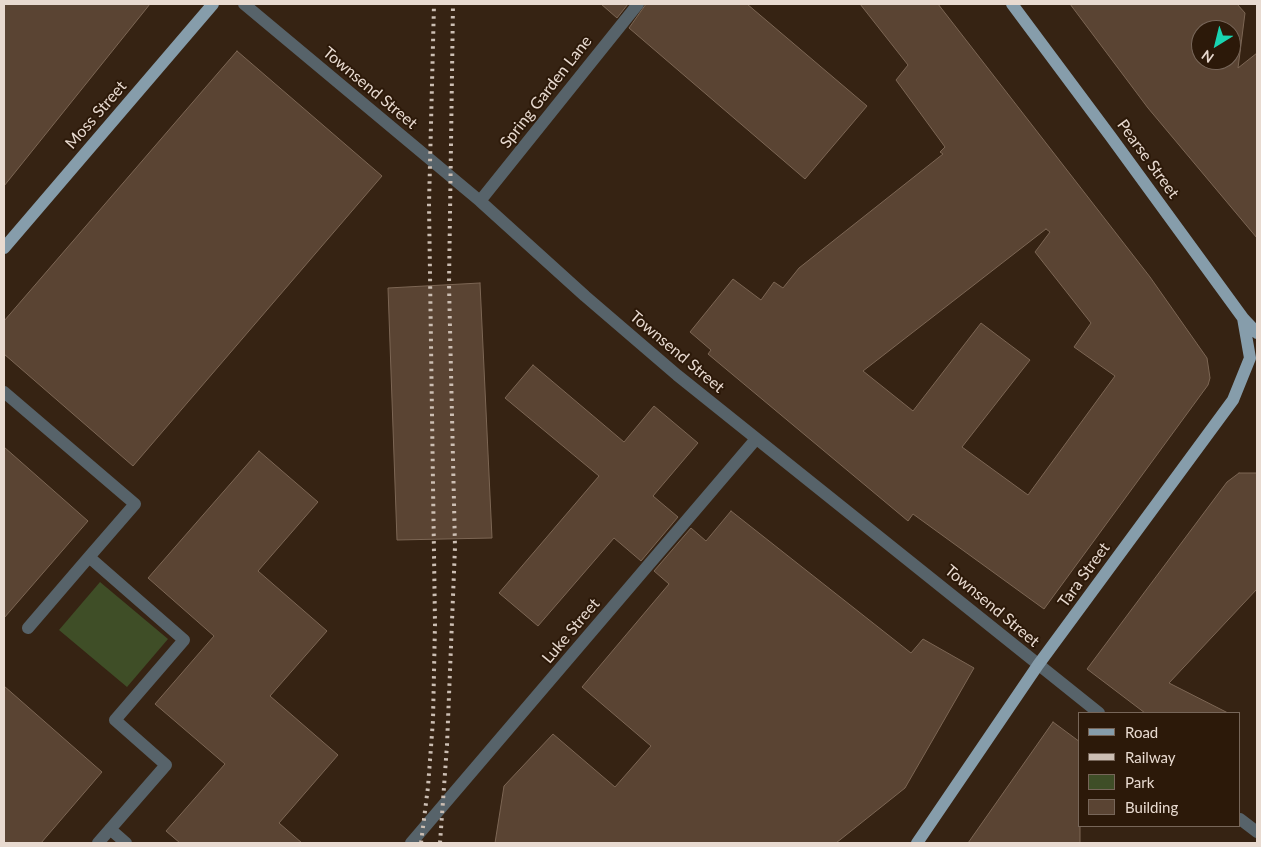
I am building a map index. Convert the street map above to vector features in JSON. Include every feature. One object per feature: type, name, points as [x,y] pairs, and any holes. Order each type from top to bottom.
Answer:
[{"type":"main road","name":"Moss Street","points":[[4,248],[214,4]]},
{"type":"main road","name":"Pearse Street","points":[[1012,4],[1112,136],[1242,318],[1257,333]]},
{"type":"main road","name":"Tara Street","points":[[916,843],[1038,665],[1233,400],[1250,358],[1242,318]]},
{"type":"street","name":"Townsend Street","points":[[244,4],[480,201],[585,296],[756,439],[925,571],[1098,712]]},
{"type":"street","name":"Spring Garden Lane","points":[[480,201],[638,4]]},
{"type":"street","points":[[4,392],[134,504],[28,628]]},
{"type":"street","name":"Luke Street","points":[[412,843],[756,439]]},
{"type":"street","points":[[89,557],[184,640],[115,720],[166,765],[98,843]]},
{"type":"street","points":[[1241,820],[1257,832]]},
{"type":"street","points":[[110,829],[126,843]]},
{"type":"green space","points":[[100,582],[168,639],[127,687],[59,630]]},
{"type":"building","points":[[4,4],[150,4],[4,186]]},
{"type":"building","points":[[601,4],[628,4],[617,18]]},
{"type":"building","points":[[646,4],[747,4],[867,106],[805,179],[629,28]]},
{"type":"building","points":[[860,4],[938,4],[1150,277],[1207,358],[1210,378],[1208,385],[1044,609],[913,514],[908,521],[708,354],[711,350],[690,332],[733,279],[761,300],[774,282],[783,288],[799,268],[943,154],[940,152],[945,147],[896,80],[908,65]],"holes":[[[1046,229],[1050,232],[1035,252],[1091,323],[1074,347],[1115,376],[1028,495],[962,447],[1030,360],[981,323],[913,411],[863,371]]]},
{"type":"building","points":[[1070,4],[1237,4],[1245,13],[1241,44],[1241,20],[1191,20],[1191,70],[1241,70],[1241,66],[1257,53],[1257,238],[1148,108]]},
{"type":"building","points":[[237,51],[382,176],[133,466],[4,354],[4,321]]},
{"type":"building","points":[[480,283],[492,538],[397,540],[388,288]]},
{"type":"building","points":[[533,365],[624,442],[654,406],[698,443],[653,496],[678,517],[641,561],[614,538],[538,626],[499,593],[599,476],[505,398]]},
{"type":"building","points":[[4,447],[88,521],[4,618]]},
{"type":"building","points":[[259,451],[318,502],[258,571],[327,631],[270,696],[338,755],[279,823],[302,843],[180,843],[166,831],[225,764],[155,704],[214,636],[148,578]]},
{"type":"building","points":[[1239,473],[1257,473],[1257,589],[1169,683],[1226,712],[1144,712],[1087,669],[1227,482]]},
{"type":"building","points":[[731,511],[911,653],[923,639],[974,668],[905,788],[836,843],[495,843],[504,786],[553,734],[615,787],[651,746],[582,687],[669,584],[654,571],[691,528],[706,541]]},
{"type":"building","points":[[4,686],[102,772],[41,843],[4,843]]},
{"type":"building","points":[[1053,722],[1078,741],[1078,827],[1080,827],[1080,843],[968,843]]},
{"type":"railway","points":[[421,843],[428,787],[433,720],[435,624],[429,204],[434,4]]},
{"type":"railway","points":[[440,843],[447,745],[455,547],[449,284],[453,4]]}]
